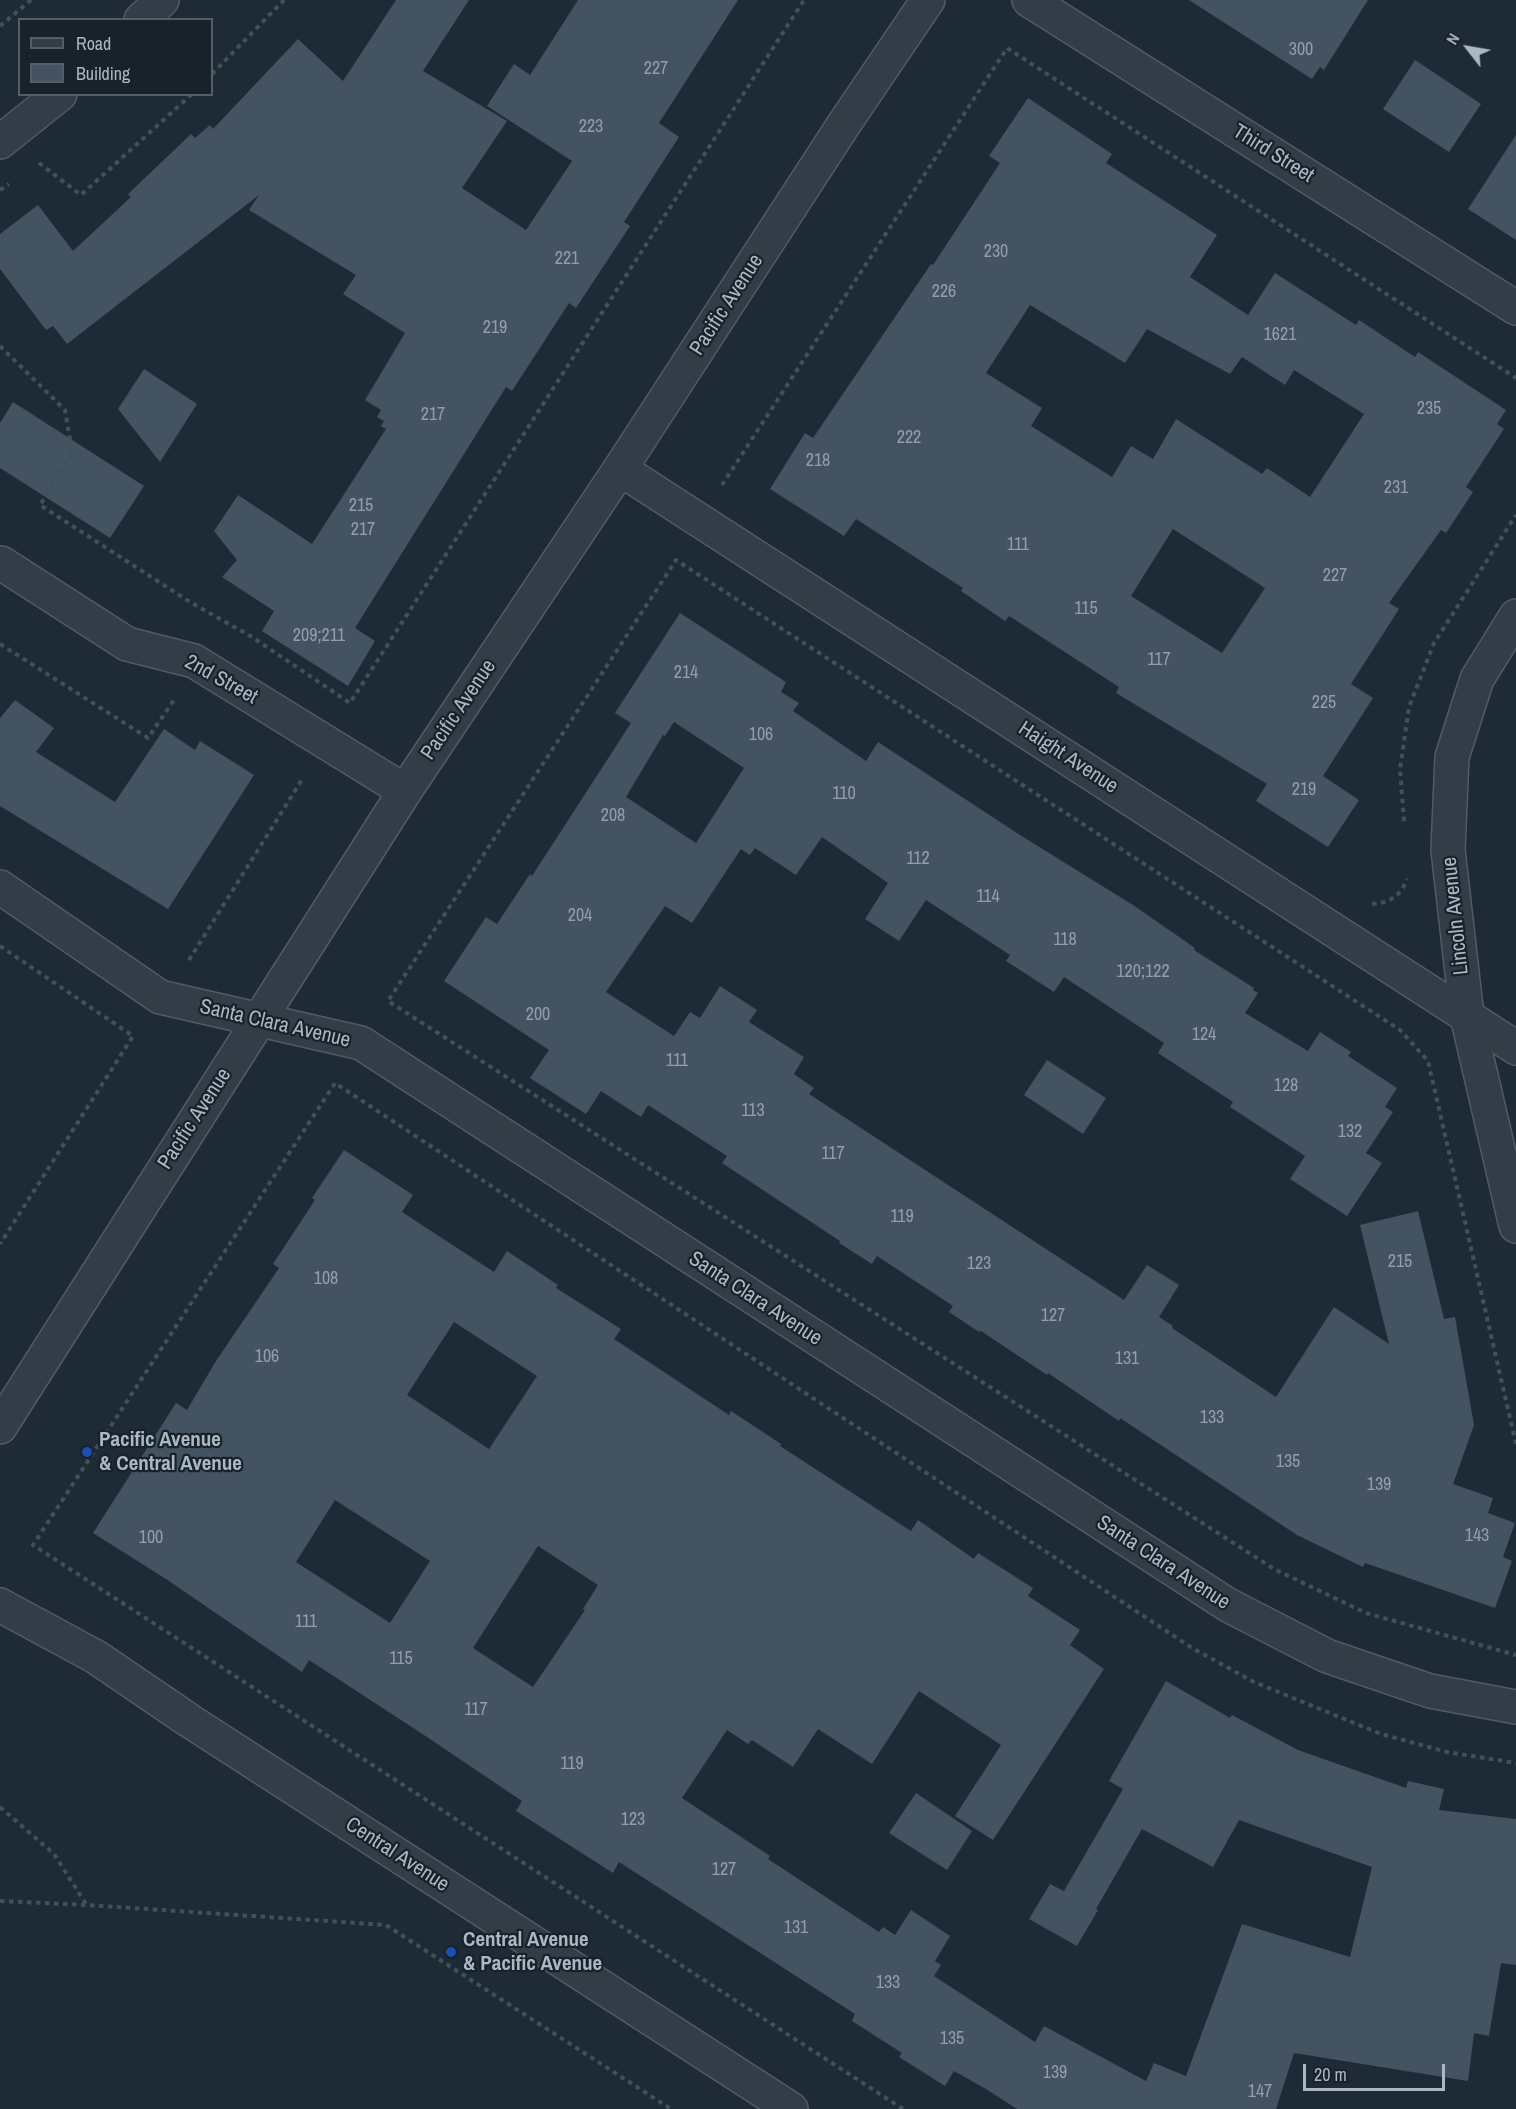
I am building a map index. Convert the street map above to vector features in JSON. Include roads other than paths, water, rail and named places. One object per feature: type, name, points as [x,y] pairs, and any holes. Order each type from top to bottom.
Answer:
[{"type":"street","points":[[143,18],[162,0]]},
{"type":"street","name":"Pacific Avenue","points":[[0,1427],[405,791],[928,0]]},
{"type":"street","name":"Third Street","points":[[1029,0],[1516,309]]},
{"type":"street","points":[[0,142],[58,96]]},
{"type":"street","name":"Haight Avenue","points":[[620,469],[1516,1048]]},
{"type":"street","name":"2nd Street","points":[[1,563],[127,644],[194,661],[405,791]]},
{"type":"street","name":"Lincoln Avenue","points":[[1516,616],[1477,679],[1452,758],[1448,850],[1467,1016],[1516,1226]]},
{"type":"street","name":"Santa Clara Avenue","points":[[0,887],[159,997],[361,1043],[1228,1605],[1327,1656],[1430,1691],[1516,1707]]},
{"type":"street","name":"Central Avenue","points":[[0,1605],[96,1657],[190,1721],[791,2109]]},
{"type":"place","name":"Pacific Avenue & Central Avenue","points":[[87,1452]]},
{"type":"place","name":"Central Avenue & Pacific Avenue","points":[[451,1952]]}]
